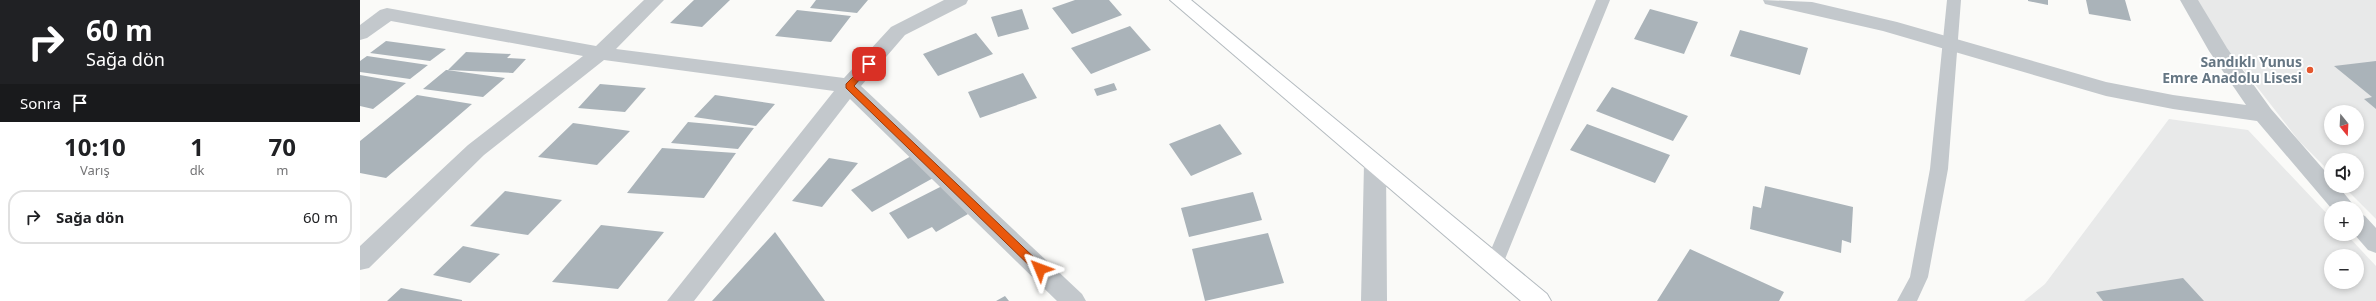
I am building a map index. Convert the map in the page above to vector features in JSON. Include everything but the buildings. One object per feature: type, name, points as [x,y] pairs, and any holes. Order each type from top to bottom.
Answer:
[{"type":"street","points":[[360,34],[405,0]]},
{"type":"street","points":[[360,261],[476,150],[600,53],[655,0]]},
{"type":"street","points":[[680,301],[850,86],[898,30],[959,0]]},
{"type":"street","points":[[1179,0],[1538,301]]},
{"type":"street","points":[[1772,0],[1821,8],[2086,83],[2194,107],[2263,114]]},
{"type":"street","points":[[2189,0],[2219,51],[2263,114],[2338,201]]},
{"type":"street","points":[[386,14],[600,53],[850,86],[1073,301]]},
{"type":"street","points":[[1374,301],[1375,164]]},
{"type":"street","points":[[2364,230],[2376,244]]},
{"type":"lane","points":[[1494,264],[1603,0]]},
{"type":"lane","points":[[1907,301],[1919,277],[1939,169],[1952,44],[1954,0]]},
{"type":"shaded area","name":"Sandıklı Yunus Emre Anadolu Lisesi","points":[[2196,0],[2376,0],[2376,219],[2364,207],[2364,201],[2358,201],[2350,193],[2364,193],[2364,153],[2324,153],[2324,166],[2299,141],[2212,29]]},
{"type":"shaded area","points":[[2169,119],[2248,130],[2324,211],[2324,241],[2353,241],[2360,249],[2324,249],[2324,289],[2364,289],[2364,253],[2376,266],[2376,301],[2024,301],[2045,284]]},
{"type":"place","name":"Sandıklı Yunus Emre Anadolu Lisesi","points":[[2310,70]]},
{"type":"route","points":[[869,64],[850,86],[1040,269]]}]
